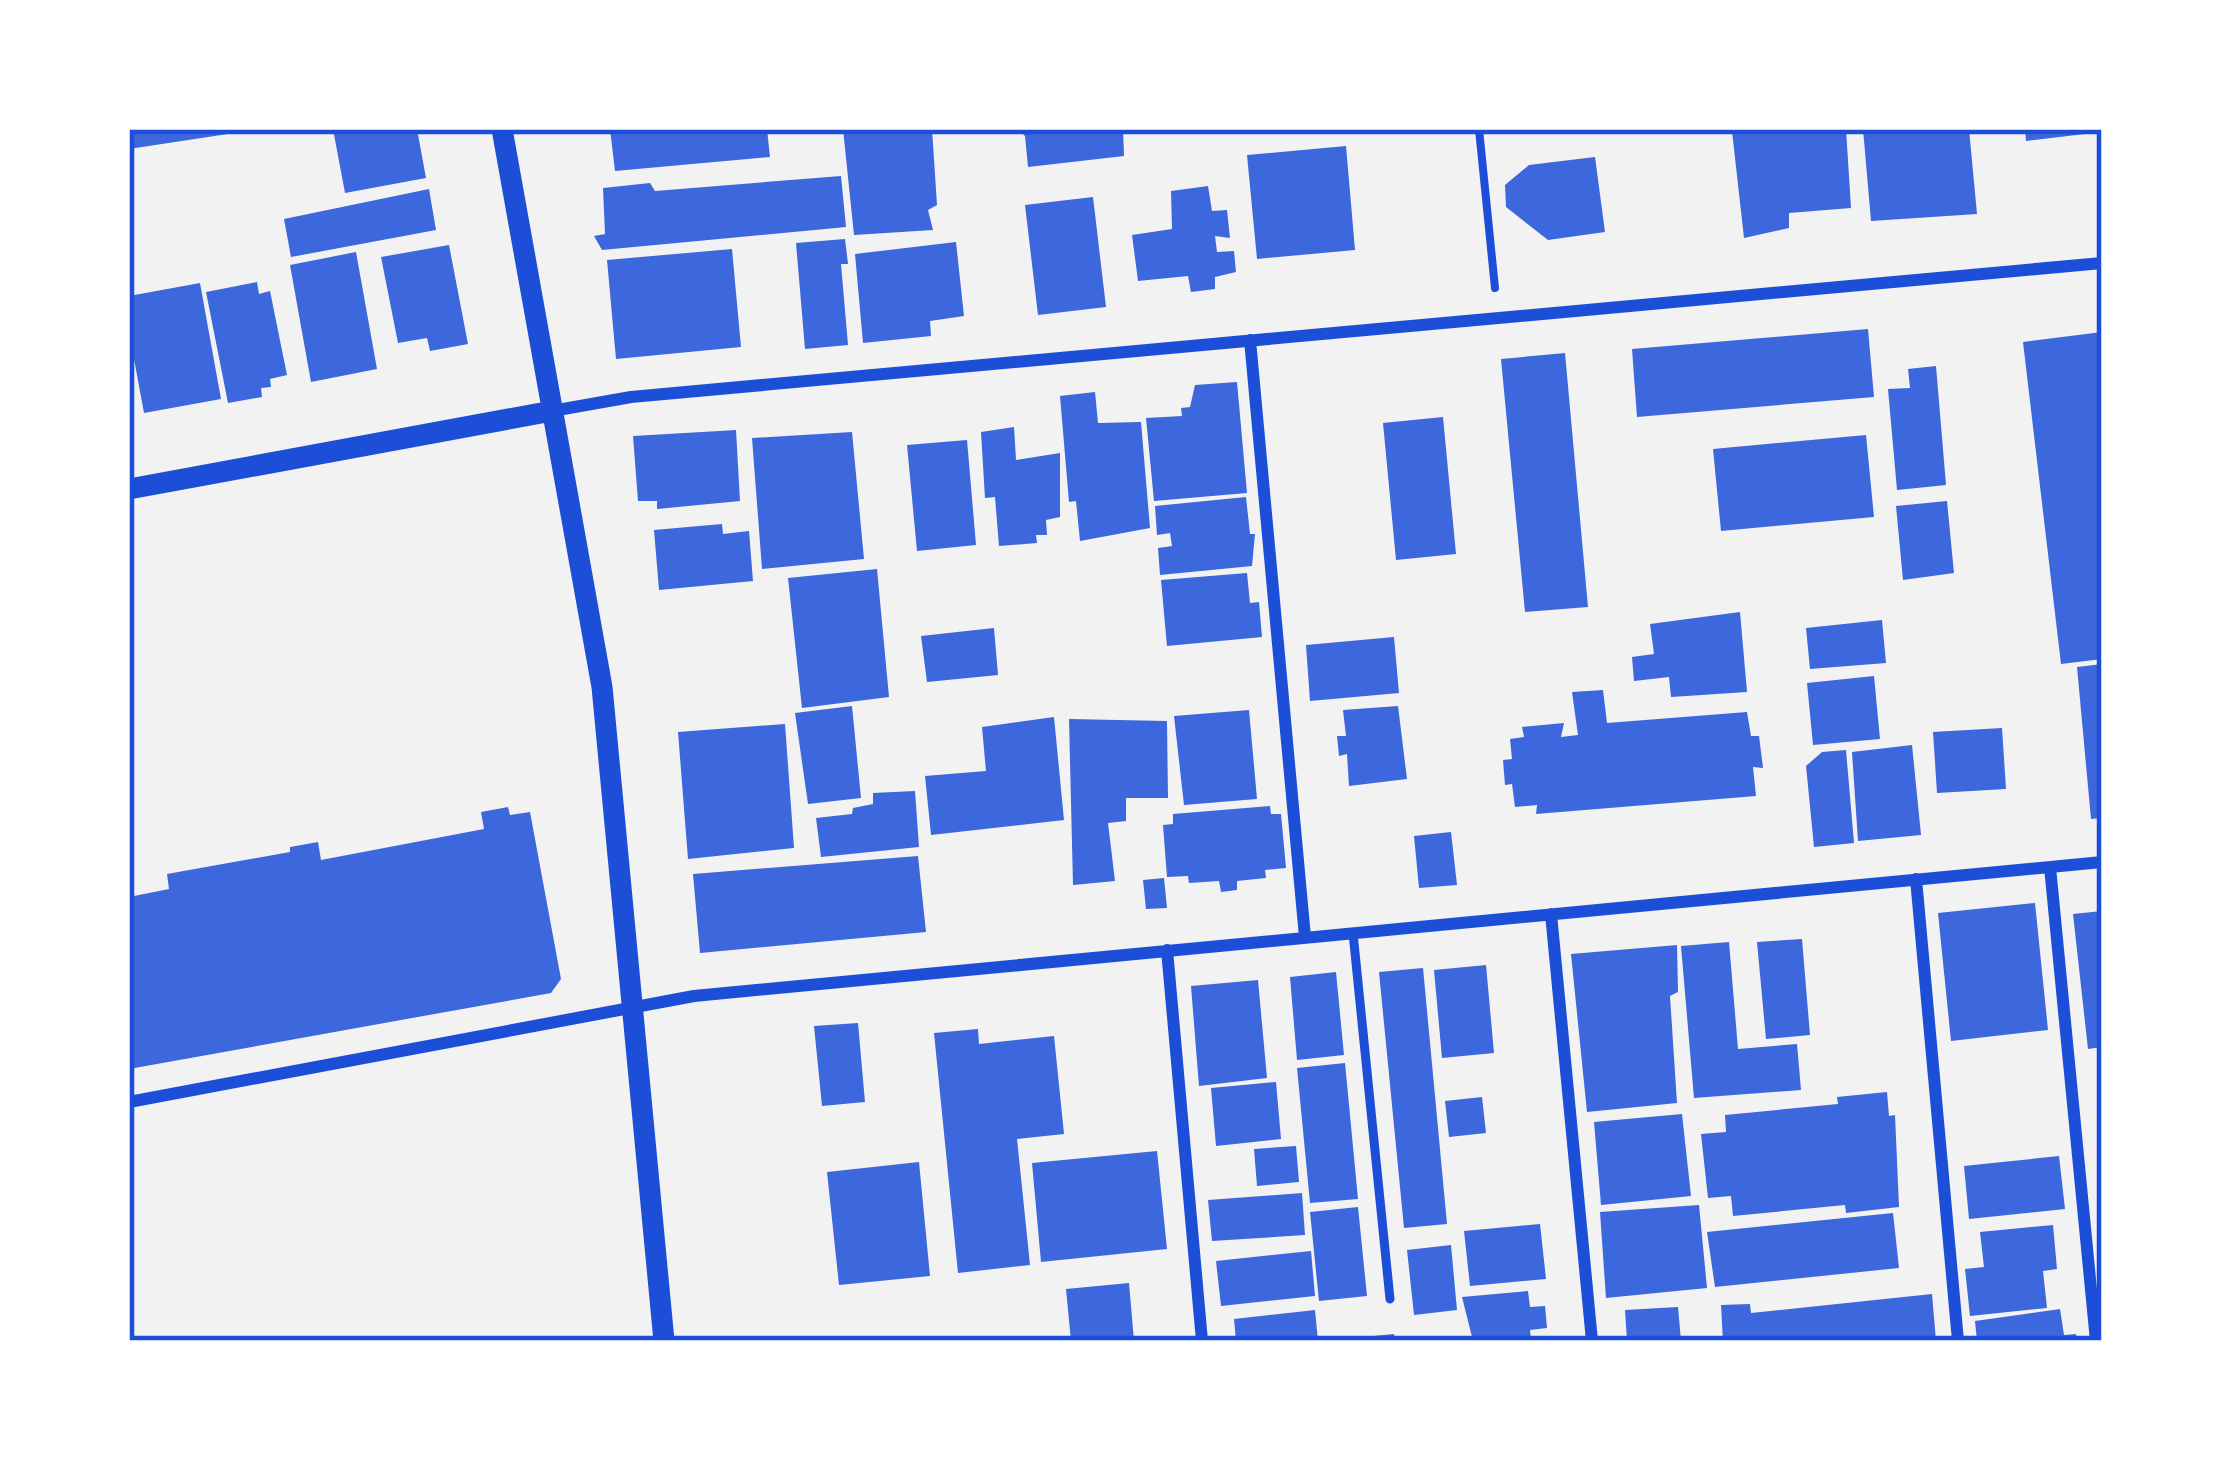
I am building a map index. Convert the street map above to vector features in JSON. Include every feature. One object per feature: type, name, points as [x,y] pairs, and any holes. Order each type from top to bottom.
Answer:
[{"type":"street","points":[[502,129],[602,687],[664,1341]]},
{"type":"street","points":[[129,489],[632,397],[2102,263]]},
{"type":"street","points":[[1250,340],[1305,937]]},
{"type":"street","points":[[129,1102],[632,1006],[2102,862]]},
{"type":"street","points":[[2050,867],[2096,1341]]},
{"type":"street","points":[[1916,879],[1958,1341]]},
{"type":"street","points":[[1551,914],[1592,1341]]},
{"type":"street","points":[[1167,950],[1202,1341]]},
{"type":"lane","points":[[1353,933],[1390,1299]]},
{"type":"path","points":[[1479,129],[1495,288]]},
{"type":"building","points":[[129,129],[241,129],[241,132],[129,149]]},
{"type":"building","points":[[333,129],[417,129],[426,178],[345,193]]},
{"type":"building","points":[[610,129],[767,129],[770,157],[615,171]]},
{"type":"building","points":[[843,129],[932,129],[937,205],[928,210],[933,230],[854,235]]},
{"type":"building","points":[[1018,129],[1123,129],[1124,156],[1028,167],[1025,136]]},
{"type":"building","points":[[1846,129],[1851,208],[1789,213],[1789,228],[1744,238],[1732,131]]},
{"type":"building","points":[[1863,129],[1969,129],[1977,214],[1871,221]]},
{"type":"building","points":[[2025,129],[2084,129],[2085,134],[2026,141]]},
{"type":"building","points":[[1346,146],[1355,250],[1257,259],[1247,155]]},
{"type":"building","points":[[1595,157],[1605,232],[1548,240],[1506,207],[1505,185],[1529,165]]},
{"type":"building","points":[[841,176],[846,227],[602,250],[594,236],[605,234],[603,188],[650,183],[655,191]]},
{"type":"building","points":[[1208,186],[1212,211],[1227,210],[1230,238],[1215,236],[1217,252],[1234,251],[1236,272],[1215,277],[1215,289],[1191,292],[1188,276],[1138,281],[1132,235],[1172,229],[1171,191]]},
{"type":"building","points":[[429,189],[436,230],[291,257],[284,219]]},
{"type":"building","points":[[1093,197],[1106,307],[1038,315],[1025,205]]},
{"type":"building","points":[[845,239],[848,264],[841,264],[848,345],[805,349],[796,243]]},
{"type":"building","points":[[956,242],[964,316],[930,321],[931,336],[863,343],[855,254]]},
{"type":"building","points":[[449,245],[468,344],[430,351],[427,338],[398,343],[381,257]]},
{"type":"building","points":[[732,249],[741,347],[616,359],[607,260]]},
{"type":"building","points":[[356,252],[377,369],[311,382],[290,265]]},
{"type":"building","points":[[257,282],[259,294],[270,291],[287,375],[270,379],[271,387],[261,388],[262,397],[228,403],[206,292]]},
{"type":"building","points":[[200,283],[221,399],[144,413],[129,332],[129,296]]},
{"type":"building","points":[[1868,329],[1874,397],[1637,417],[1632,349]]},
{"type":"building","points":[[2102,332],[2102,659],[2061,664],[2023,342]]},
{"type":"building","points":[[1565,353],[1588,607],[1525,612],[1501,359]]},
{"type":"building","points":[[1936,366],[1946,485],[1897,490],[1888,389],[1910,388],[1908,369]]},
{"type":"building","points":[[1237,382],[1247,493],[1154,501],[1146,418],[1182,416],[1181,408],[1190,407],[1195,385]]},
{"type":"building","points":[[1095,392],[1098,423],[1141,422],[1150,528],[1080,541],[1076,501],[1069,502],[1060,396]]},
{"type":"building","points":[[1443,417],[1456,554],[1396,560],[1383,423]]},
{"type":"building","points":[[1014,427],[1016,460],[1060,453],[1060,517],[1046,520],[1047,535],[1036,535],[1037,543],[999,546],[995,497],[985,498],[981,432]]},
{"type":"building","points":[[736,430],[740,501],[657,509],[657,501],[638,501],[633,436]]},
{"type":"building","points":[[852,432],[864,559],[762,569],[752,438]]},
{"type":"building","points":[[1866,435],[1874,517],[1721,531],[1713,449]]},
{"type":"building","points":[[967,440],[976,545],[917,551],[907,445]]},
{"type":"building","points":[[1246,497],[1250,534],[1255,534],[1252,566],[1160,575],[1158,548],[1172,546],[1170,533],[1157,535],[1155,506]]},
{"type":"building","points":[[1947,501],[1954,573],[1903,580],[1896,506]]},
{"type":"building","points":[[722,524],[723,534],[749,531],[753,581],[659,590],[654,530]]},
{"type":"building","points":[[877,569],[889,697],[802,708],[788,578]]},
{"type":"building","points":[[1247,573],[1250,603],[1259,602],[1262,637],[1167,646],[1161,580]]},
{"type":"building","points":[[1740,612],[1747,692],[1671,697],[1669,677],[1634,681],[1632,657],[1654,654],[1650,624]]},
{"type":"building","points":[[1882,620],[1886,663],[1810,669],[1806,628]]},
{"type":"building","points":[[994,628],[998,675],[927,682],[921,636]]},
{"type":"building","points":[[1394,637],[1399,693],[1310,701],[1306,645]]},
{"type":"building","points":[[2102,664],[2102,818],[2091,819],[2077,667]]},
{"type":"building","points":[[1874,676],[1880,739],[1813,745],[1807,683]]},
{"type":"building","points":[[1603,690],[1607,723],[1747,712],[1751,736],[1759,736],[1763,768],[1753,767],[1756,796],[1536,814],[1537,805],[1515,807],[1512,784],[1505,785],[1503,760],[1512,759],[1510,739],[1524,737],[1522,727],[1564,723],[1561,737],[1578,735],[1572,692]]},
{"type":"building","points":[[852,706],[861,798],[808,804],[795,713]]},
{"type":"building","points":[[1398,706],[1407,779],[1349,786],[1347,754],[1339,756],[1337,736],[1346,736],[1343,710]]},
{"type":"building","points":[[1249,710],[1257,799],[1184,805],[1174,716]]},
{"type":"building","points":[[1054,717],[1064,820],[931,835],[925,776],[986,771],[982,727]]},
{"type":"building","points":[[1069,719],[1167,721],[1168,798],[1126,798],[1126,821],[1108,823],[1115,881],[1073,885]]},
{"type":"building","points":[[785,724],[794,848],[688,859],[678,732]]},
{"type":"building","points":[[2002,728],[2006,789],[1937,793],[1933,732]]},
{"type":"building","points":[[1912,745],[1921,835],[1858,841],[1852,752]]},
{"type":"building","points":[[1846,750],[1854,843],[1814,847],[1806,766],[1822,752]]},
{"type":"building","points":[[915,791],[919,847],[821,857],[816,818],[852,814],[853,808],[873,804],[873,793]]},
{"type":"building","points":[[1270,806],[1271,814],[1281,814],[1286,868],[1265,870],[1266,878],[1237,881],[1237,890],[1221,892],[1219,881],[1189,883],[1188,876],[1167,877],[1163,825],[1173,824],[1173,814]]},
{"type":"building","points":[[508,807],[510,815],[530,812],[561,979],[551,993],[129,1069],[129,897],[169,889],[167,874],[290,852],[290,847],[318,842],[321,860],[484,829],[481,812]]},
{"type":"building","points":[[1451,832],[1457,885],[1419,888],[1414,836]]},
{"type":"building","points":[[918,856],[926,932],[700,953],[693,874]]},
{"type":"building","points":[[1164,878],[1167,908],[1146,909],[1143,880]]},
{"type":"building","points":[[2035,903],[2048,1030],[1951,1041],[1938,913]]},
{"type":"building","points":[[2102,911],[2102,1047],[2088,1049],[2073,914]]},
{"type":"building","points":[[1802,939],[1810,1035],[1766,1039],[1757,942]]},
{"type":"building","points":[[1729,942],[1738,1049],[1797,1044],[1801,1090],[1694,1098],[1681,946]]},
{"type":"building","points":[[1677,945],[1678,992],[1670,996],[1677,1103],[1587,1112],[1571,954]]},
{"type":"building","points":[[1486,965],[1494,1053],[1442,1058],[1434,970]]},
{"type":"building","points":[[1423,968],[1447,1224],[1404,1228],[1379,972]]},
{"type":"building","points":[[1336,972],[1344,1055],[1297,1060],[1290,977]]},
{"type":"building","points":[[1258,980],[1267,1078],[1199,1086],[1191,986]]},
{"type":"building","points":[[858,1023],[865,1102],[822,1106],[814,1026]]},
{"type":"building","points":[[978,1029],[979,1044],[1054,1036],[1064,1134],[1017,1139],[1030,1265],[958,1273],[934,1033]]},
{"type":"building","points":[[1345,1063],[1358,1199],[1310,1203],[1297,1068]]},
{"type":"building","points":[[1276,1082],[1281,1139],[1216,1146],[1211,1088]]},
{"type":"building","points":[[1887,1092],[1889,1116],[1895,1115],[1899,1207],[1846,1213],[1845,1205],[1733,1216],[1731,1196],[1708,1198],[1701,1134],[1726,1132],[1725,1115],[1838,1104],[1837,1097]]},
{"type":"building","points":[[1482,1097],[1486,1133],[1449,1137],[1445,1101]]},
{"type":"building","points":[[1682,1114],[1691,1196],[1601,1205],[1594,1122]]},
{"type":"building","points":[[1296,1146],[1299,1182],[1257,1186],[1254,1149]]},
{"type":"building","points":[[1157,1151],[1167,1249],[1041,1262],[1032,1163]]},
{"type":"building","points":[[2059,1156],[2065,1209],[1969,1219],[1964,1166]]},
{"type":"building","points":[[919,1162],[930,1276],[839,1285],[827,1172]]},
{"type":"building","points":[[1302,1193],[1305,1235],[1212,1241],[1208,1200]]},
{"type":"building","points":[[1699,1205],[1707,1288],[1606,1298],[1600,1212]]},
{"type":"building","points":[[1358,1207],[1367,1296],[1319,1301],[1310,1212]]},
{"type":"building","points":[[1893,1213],[1899,1268],[1715,1287],[1707,1232]]},
{"type":"building","points":[[1540,1224],[1546,1279],[1470,1286],[1464,1231]]},
{"type":"building","points":[[2053,1225],[2057,1269],[2043,1271],[2047,1308],[1970,1316],[1965,1269],[1984,1267],[1980,1232]]},
{"type":"building","points":[[1451,1245],[1457,1310],[1414,1315],[1407,1250]]},
{"type":"building","points":[[1311,1251],[1315,1296],[1221,1306],[1216,1261]]},
{"type":"building","points":[[1129,1283],[1134,1341],[1071,1341],[1066,1289]]},
{"type":"building","points":[[1528,1291],[1530,1307],[1545,1306],[1547,1328],[1530,1330],[1531,1341],[1473,1341],[1462,1297]]},
{"type":"building","points":[[1932,1294],[1936,1341],[1723,1341],[1721,1305],[1750,1304],[1751,1313]]},
{"type":"building","points":[[1678,1307],[1681,1341],[1627,1341],[1625,1310]]},
{"type":"building","points":[[2060,1309],[2064,1335],[2076,1334],[2077,1341],[1977,1341],[1975,1321]]},
{"type":"building","points":[[1315,1310],[1318,1341],[1236,1341],[1234,1319]]},
{"type":"building","points":[[1394,1334],[1395,1341],[1353,1341],[1353,1338]]}]
